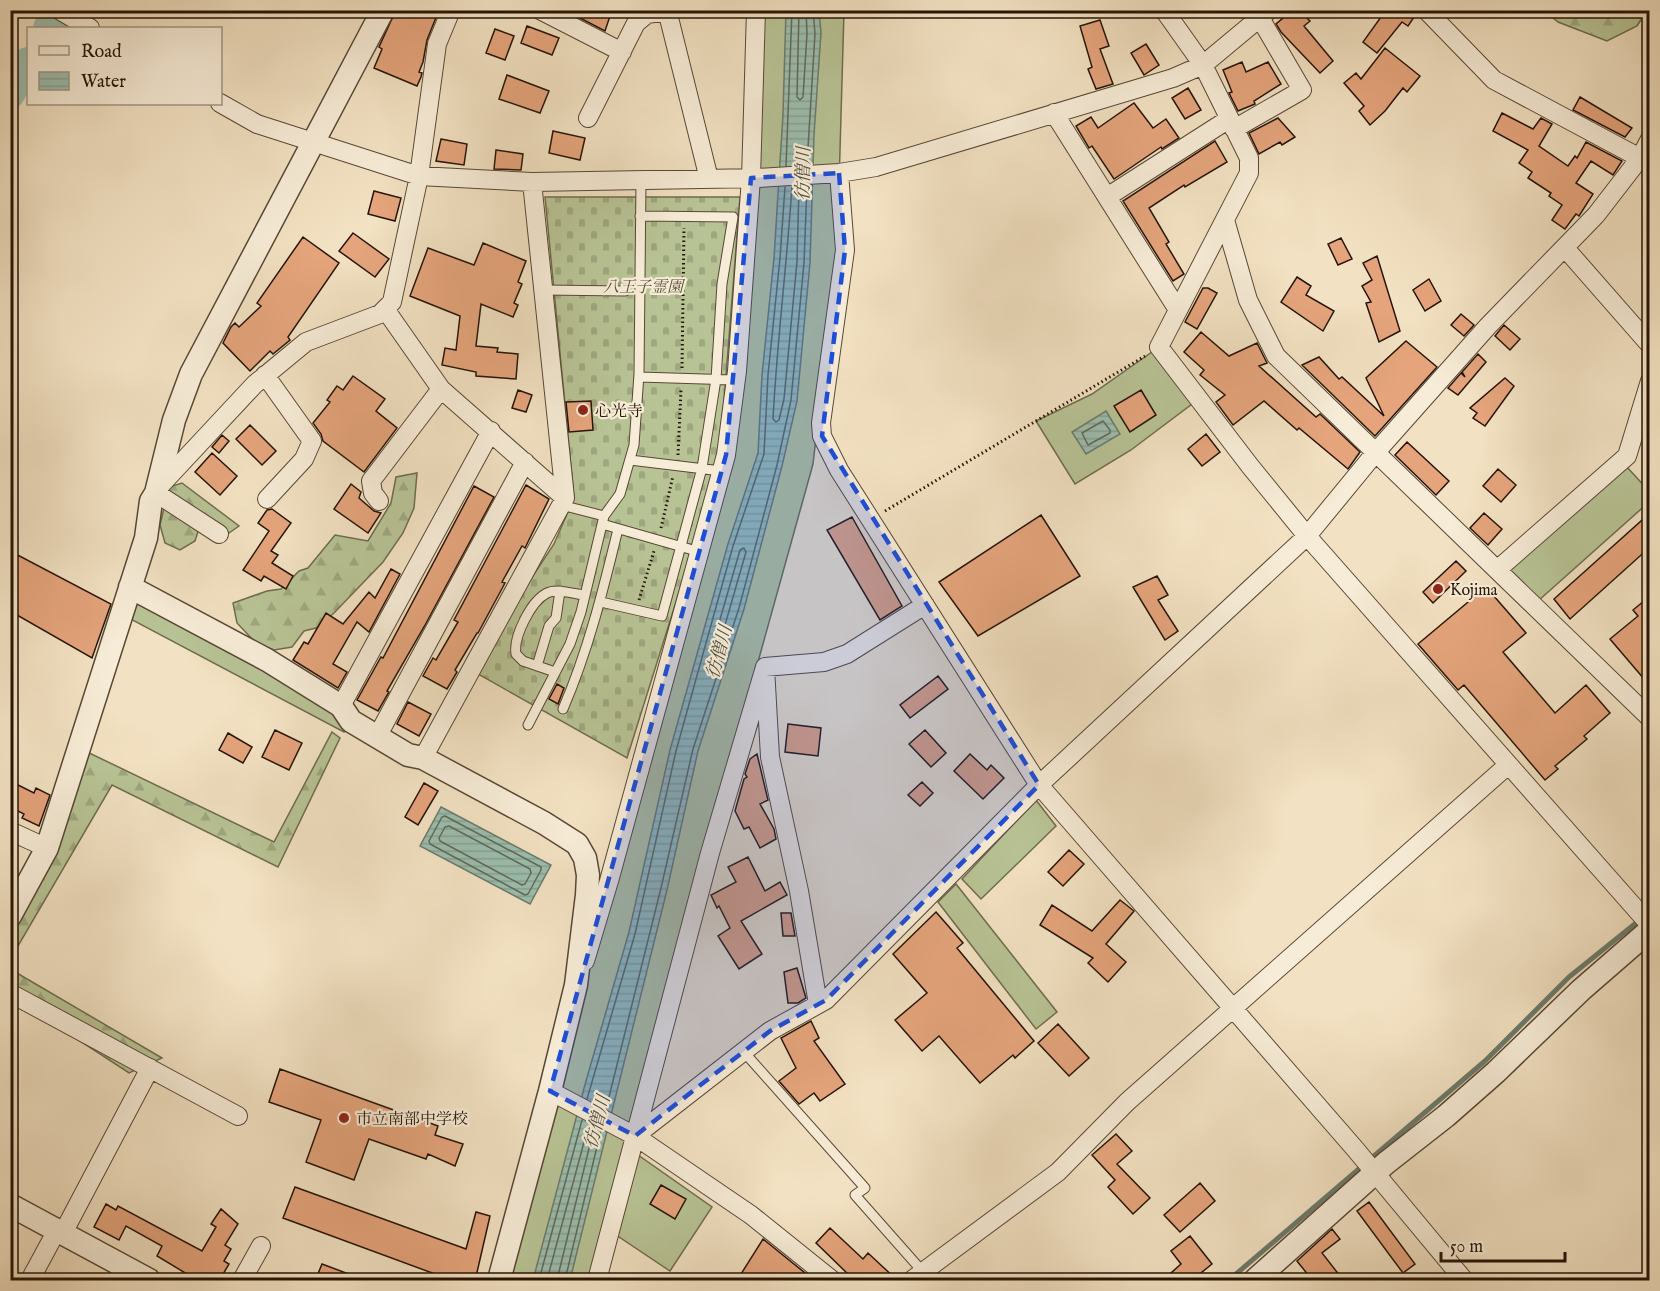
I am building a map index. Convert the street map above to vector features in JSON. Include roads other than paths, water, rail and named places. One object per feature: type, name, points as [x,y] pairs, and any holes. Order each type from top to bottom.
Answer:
[{"type":"street","points":[[59,10],[88,27]]},
{"type":"street","points":[[10,916],[47,848],[146,538],[151,501],[156,491],[174,420],[191,374],[383,10]]},
{"type":"street","points":[[156,491],[197,443],[265,375],[306,342],[380,314],[392,302],[419,176],[437,44],[451,10]]},
{"type":"street","points":[[540,10],[622,52]]},
{"type":"street","points":[[576,985],[590,950],[726,455],[755,178],[756,10]]},
{"type":"street","points":[[1164,10],[1203,65],[1249,158],[1249,173],[1159,347],[1307,536],[1650,927],[1496,1072],[1255,1281]]},
{"type":"street","points":[[1426,10],[1494,80],[1640,158]]},
{"type":"street","points":[[588,118],[636,23],[647,14],[667,11],[709,179]]},
{"type":"street","points":[[222,104],[257,124],[419,176],[532,182],[755,178],[839,173],[876,166],[1173,78],[1203,65],[1265,14],[1302,90],[1232,124],[1107,197]]},
{"type":"street","points":[[1054,114],[1178,310]]},
{"type":"street","points":[[632,1135],[770,1032],[826,1000],[1039,785],[1307,536],[1376,452],[1488,326],[1596,215],[1640,158],[1650,138]]},
{"type":"street","points":[[839,173],[845,250],[821,423],[822,436],[839,470],[1039,785],[1234,1008],[1464,1281]]},
{"type":"street","points":[[423,758],[563,502],[532,182]]},
{"type":"street","points":[[1225,220],[1248,300],[1276,356],[1497,570],[1646,707]]},
{"type":"street","points":[[1565,248],[1650,345]]},
{"type":"street","points":[[385,309],[441,389],[525,462],[563,502]]},
{"type":"street","points":[[265,375],[312,441],[304,459],[267,499]]},
{"type":"street","points":[[1497,570],[1627,456],[1650,381]]},
{"type":"street","points":[[379,501],[371,481],[441,389]]},
{"type":"street","points":[[341,706],[491,431]]},
{"type":"street","points":[[377,737],[525,462]]},
{"type":"street","points":[[156,491],[219,534]]},
{"type":"street","points":[[130,587],[267,660],[341,706],[351,721],[408,755],[423,758],[544,824],[577,844],[585,858],[588,875],[576,985],[499,1281]]},
{"type":"street","points":[[765,668],[824,662],[848,654],[925,605]]},
{"type":"street","points":[[765,668],[770,757],[799,891],[818,1004]]},
{"type":"street","points":[[597,1281],[632,1135],[710,853],[765,668]]},
{"type":"street","points":[[917,1276],[1058,1172],[1127,1102],[1508,765]]},
{"type":"street","points":[[10,831],[47,848]]},
{"type":"street","points":[[10,993],[238,1116]]},
{"type":"street","points":[[30,1281],[60,1232],[150,1068]]},
{"type":"street","points":[[550,1091],[632,1135],[751,1215],[832,1281]]},
{"type":"street","points":[[10,1205],[149,1281]]},
{"type":"street","points":[[242,1281],[261,1246]]},
{"type":"lane","points":[[528,725],[570,644],[585,595],[603,520],[620,494],[634,445],[639,377],[640,180]]},
{"type":"lane","points":[[601,602],[662,616],[702,468],[716,379],[722,284],[733,217],[640,216]]},
{"type":"lane","points":[[543,290],[625,291]]},
{"type":"lane","points":[[639,377],[735,380]]},
{"type":"lane","points":[[630,460],[721,471]]},
{"type":"lane","points":[[563,502],[618,529],[700,552]]},
{"type":"lane","points":[[563,709],[578,674],[601,602],[618,529]]},
{"type":"lane","points":[[555,672],[524,661],[516,654],[515,648],[521,627],[534,604],[547,593],[560,591],[585,595]]},
{"type":"lane","points":[[537,666],[549,626],[556,618],[560,591]]},
{"type":"lane","points":[[744,1052],[865,1188],[855,1195],[917,1276]]},
{"type":"water","name":"彷僧川","points":[[786,11],[819,11],[821,33],[814,135],[810,263],[797,401],[744,609],[698,751],[667,890],[570,1280],[533,1280],[586,1081],[629,932],[670,750],[728,544],[758,453],[762,375],[774,258],[783,114]]},
{"type":"water","points":[[1106,411],[1120,434],[1086,454],[1072,432]]},
{"type":"water","points":[[441,807],[551,865],[530,904],[420,846]]},
{"type":"waterway","points":[[49,27],[58,10]]},
{"type":"waterway","points":[[10,94],[27,64]]},
{"type":"waterway","points":[[1229,1280],[1485,1061],[1569,977],[1641,919]]},
{"type":"place","name":"心光寺","points":[[583,410]]},
{"type":"place","name":"Kojima","points":[[1438,589]]},
{"type":"place","name":"市立南部中学校","points":[[344,1118]]},
{"type":"park label","name":"八王子霊園","points":[[643,286]]}]
